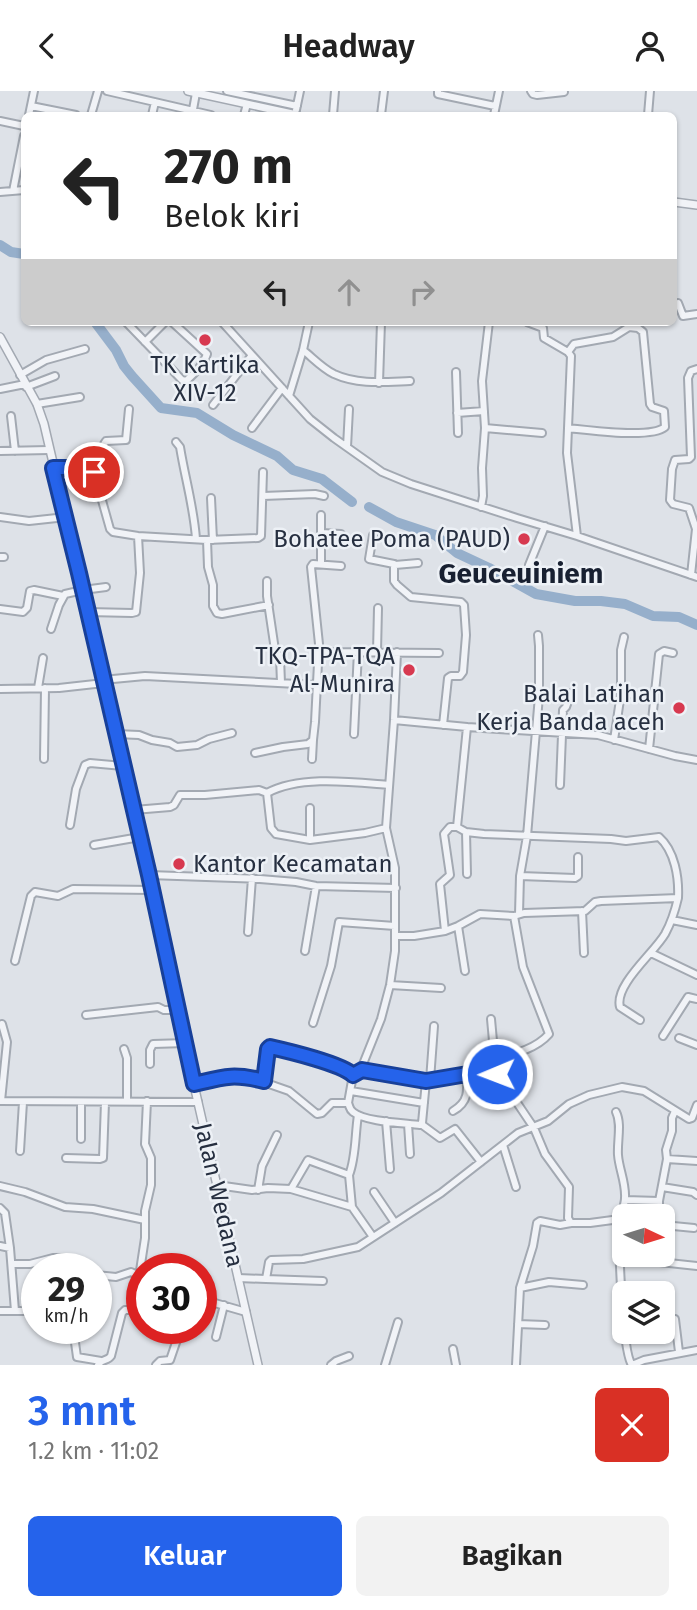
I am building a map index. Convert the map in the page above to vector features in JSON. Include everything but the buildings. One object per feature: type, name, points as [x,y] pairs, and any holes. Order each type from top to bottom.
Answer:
[{"type":"street","points":[[30,112],[34,91]]},
{"type":"street","points":[[92,112],[98,91]]},
{"type":"street","points":[[107,91],[189,112]]},
{"type":"street","points":[[188,91],[283,112]]},
{"type":"street","points":[[227,91],[297,106]]},
{"type":"street","points":[[296,112],[300,91]]},
{"type":"street","points":[[332,112],[335,91]]},
{"type":"street","points":[[381,112],[384,91]]},
{"type":"street","points":[[438,91],[438,95],[495,106]]},
{"type":"street","points":[[494,112],[499,91]]},
{"type":"street","points":[[531,91],[537,95],[564,92]]},
{"type":"street","points":[[648,112],[650,91]]},
{"type":"street","points":[[192,112],[196,93]]},
{"type":"street","points":[[153,112],[155,102]]},
{"type":"street","points":[[245,112],[247,104]]},
{"type":"street","points":[[31,106],[61,112]]},
{"type":"street","points":[[1,123],[21,126]]},
{"type":"street","points":[[13,191],[21,154]]},
{"type":"street","points":[[0,192],[21,190]]},
{"type":"street","points":[[677,202],[697,205]]},
{"type":"street","points":[[678,303],[683,316],[697,314]]},
{"type":"street","points":[[130,326],[186,381],[207,354],[176,326]]},
{"type":"street","points":[[145,342],[161,326]]},
{"type":"street","points":[[226,326],[310,419],[382,472],[411,484],[694,576],[696,529],[689,508],[673,504],[670,500],[675,460],[691,457],[693,423],[688,378],[691,371],[697,369]]},
{"type":"street","points":[[289,396],[308,326]]},
{"type":"street","points":[[379,383],[381,326]]},
{"type":"street","points":[[481,507],[485,428],[482,381],[489,326]]},
{"type":"street","points":[[538,326],[543,328],[544,338],[568,352],[572,360],[567,453],[577,536]]},
{"type":"street","points":[[568,352],[574,344],[613,337],[626,326]]},
{"type":"street","points":[[568,428],[647,433],[664,428],[664,411],[650,404],[643,332],[633,326]]},
{"type":"street","name":"Jalan Wedana","points":[[0,337],[37,404],[44,424],[149,875],[258,1365]]},
{"type":"street","points":[[20,375],[46,360],[85,349]]},
{"type":"street","points":[[303,350],[335,374],[379,383],[410,381]]},
{"type":"street","points":[[213,405],[252,355]]},
{"type":"street","points":[[456,372],[458,433]]},
{"type":"street","points":[[0,389],[55,376]]},
{"type":"street","points":[[252,428],[282,388]]},
{"type":"street","points":[[37,404],[80,397]]},
{"type":"street","points":[[53,468],[89,468],[102,465],[106,441],[126,440],[129,409]]},
{"type":"street","points":[[347,447],[349,409]]},
{"type":"street","points":[[457,413],[484,411]]},
{"type":"street","points":[[11,416],[15,451]]},
{"type":"street","points":[[485,428],[542,433]]},
{"type":"street","points":[[176,442],[180,445],[196,540]]},
{"type":"street","points":[[0,451],[49,450]]},
{"type":"street","points":[[89,468],[96,477],[111,531],[138,536],[196,540],[260,537],[264,472]]},
{"type":"street","points":[[263,496],[324,496]]},
{"type":"street","points":[[211,498],[208,567],[213,583],[213,606],[217,613],[221,614],[269,605]]},
{"type":"street","points":[[320,563],[321,515]]},
{"type":"street","points":[[0,517],[29,521],[66,517]]},
{"type":"street","points":[[529,565],[545,527]]},
{"type":"street","points":[[321,533],[341,534]]},
{"type":"street","points":[[373,535],[369,559],[395,565],[418,563]]},
{"type":"street","points":[[88,612],[136,612],[140,573],[138,536]]},
{"type":"street","points":[[312,759],[319,652],[310,569],[312,564],[320,563],[341,566]]},
{"type":"street","points":[[395,565],[395,583],[411,597],[464,605],[466,635],[463,672],[460,676],[448,678],[443,725]]},
{"type":"street","points":[[267,581],[275,650],[280,657],[281,683]]},
{"type":"street","points":[[0,608],[23,612],[27,608],[30,591],[34,590],[63,596],[106,587]]},
{"type":"street","points":[[51,629],[63,596]]},
{"type":"street","points":[[377,652],[378,608]]},
{"type":"street","points":[[495,1059],[540,1043],[549,1035],[523,967],[517,915],[537,730],[540,687],[538,635]]},
{"type":"street","points":[[614,740],[621,693],[621,650],[624,637]]},
{"type":"street","points":[[354,734],[358,651]]},
{"type":"street","points":[[649,749],[659,654],[664,651],[673,653]]},
{"type":"street","points":[[319,652],[439,653]]},
{"type":"street","points":[[362,1070],[390,985],[396,936],[394,858],[386,828],[397,652]]},
{"type":"street","points":[[43,658],[44,759]]},
{"type":"street","points":[[0,689],[104,683],[113,679],[145,676],[316,685]]},
{"type":"street","points":[[559,785],[563,710],[571,693]]},
{"type":"street","points":[[621,693],[654,697]]},
{"type":"street","points":[[394,720],[598,735],[697,760]]},
{"type":"street","points":[[457,827],[467,726]]},
{"type":"street","points":[[116,734],[142,735],[177,747],[197,745],[232,733]]},
{"type":"street","points":[[255,754],[308,744],[313,740]]},
{"type":"street","points":[[70,825],[76,789],[85,765],[90,763],[123,766]]},
{"type":"street","points":[[134,810],[170,807],[180,795],[248,790],[267,793],[310,782],[389,785]]},
{"type":"street","points":[[267,793],[273,831],[299,839],[310,840],[386,828]]},
{"type":"street","points":[[310,808],[310,840]]},
{"type":"street","points":[[445,931],[440,884],[450,875],[444,834],[448,828],[457,827],[466,832],[626,841],[659,837],[676,868],[678,898],[665,934],[632,975],[618,1004],[640,1020]]},
{"type":"street","points":[[466,832],[467,874]]},
{"type":"street","points":[[94,845],[140,837]]},
{"type":"street","points":[[520,876],[575,878],[578,876],[578,857]]},
{"type":"street","points":[[149,875],[252,878],[316,886],[396,888]]},
{"type":"street","points":[[248,932],[252,878]]},
{"type":"street","points":[[305,951],[316,886]]},
{"type":"street","points":[[15,961],[31,896],[35,892],[58,896],[73,889],[152,890]]},
{"type":"street","points":[[396,936],[445,931],[480,914],[582,911],[601,901],[678,898]]},
{"type":"street","points":[[582,911],[584,953]]},
{"type":"street","points":[[672,919],[697,925]]},
{"type":"street","points":[[313,1023],[328,976],[339,922],[396,926]]},
{"type":"street","points":[[458,926],[465,971]]},
{"type":"street","points":[[651,953],[697,975]]},
{"type":"street","points":[[390,985],[441,988]]},
{"type":"street","points":[[663,1036],[688,997],[697,999]]},
{"type":"street","points":[[86,1015],[158,1007],[178,1010]]},
{"type":"street","points":[[353,1075],[362,1070],[438,1080],[491,1070],[495,1066],[495,1059],[491,1019]]},
{"type":"street","points":[[2,1024],[7,1042],[0,1101],[198,1102]]},
{"type":"street","points":[[421,1124],[433,1026]]},
{"type":"street","points":[[680,1038],[697,1045]]},
{"type":"street","points":[[150,1065],[150,1050],[153,1044],[186,1043]]},
{"type":"street","points":[[264,1081],[270,1047],[350,1071],[353,1075],[348,1103],[352,1111],[358,1115],[386,1121],[421,1124],[440,1138],[455,1129],[481,1162]]},
{"type":"street","points":[[124,1049],[127,1058],[127,1101]]},
{"type":"street","points":[[491,1070],[499,1076],[534,1128],[545,1154],[569,1187],[568,1218],[571,1223]]},
{"type":"street","points":[[453,1111],[462,1105],[466,1098],[466,1075]]},
{"type":"street","points":[[194,1084],[246,1076],[292,1093],[317,1114],[334,1102],[348,1103]]},
{"type":"street","points":[[266,1279],[271,1260],[303,1259],[358,1247],[441,1193],[518,1133],[551,1119],[582,1097],[622,1087],[644,1091],[691,1119],[697,1105]]},
{"type":"street","points":[[351,1091],[424,1103]]},
{"type":"street","points":[[143,1253],[151,1179],[151,1159],[145,1144],[147,1101]]},
{"type":"street","points":[[20,1151],[23,1102]]},
{"type":"street","points":[[81,1102],[81,1139]]},
{"type":"street","points":[[66,1158],[103,1158],[105,1102]]},
{"type":"street","points":[[625,1199],[659,1201],[675,1111]]},
{"type":"street","points":[[616,1112],[620,1120],[618,1158],[623,1179],[624,1204]]},
{"type":"street","points":[[358,1115],[354,1163],[349,1175],[352,1207],[373,1237]]},
{"type":"street","points":[[386,1121],[390,1169]]},
{"type":"street","points":[[408,1123],[410,1154]]},
{"type":"street","points":[[258,1190],[262,1166],[277,1135]]},
{"type":"street","points":[[503,1145],[516,1187]]},
{"type":"street","points":[[667,1159],[697,1161]]},
{"type":"street","points":[[291,1189],[308,1160],[349,1175]]},
{"type":"street","points":[[217,1185],[258,1190],[291,1189],[352,1207]]},
{"type":"street","points":[[0,1186],[65,1207],[93,1209],[145,1220]]},
{"type":"street","points":[[662,1187],[697,1195]]},
{"type":"street","points":[[374,1192],[395,1223]]},
{"type":"street","points":[[0,1208],[5,1213],[15,1311]]},
{"type":"street","points":[[516,1365],[520,1288],[537,1223],[540,1221],[560,1225],[612,1220]]},
{"type":"street","points":[[676,1227],[694,1229]]},
{"type":"street","points":[[0,1246],[10,1248]]},
{"type":"street","points":[[12,1264],[21,1264]]},
{"type":"street","points":[[676,1264],[697,1266]]},
{"type":"street","points":[[621,1267],[625,1342],[628,1360],[632,1365],[644,1360],[697,1350]]},
{"type":"street","points":[[238,1278],[323,1281]]},
{"type":"street","points":[[520,1288],[549,1282],[583,1285]]},
{"type":"street","points":[[217,1303],[246,1313]]},
{"type":"street","points":[[217,1333],[224,1305]]},
{"type":"street","points":[[75,1344],[77,1357],[100,1363],[111,1356],[122,1313],[126,1310]]},
{"type":"street","points":[[0,1311],[21,1311]]},
{"type":"street","points":[[675,1319],[679,1352]]},
{"type":"street","points":[[384,1365],[398,1322]]},
{"type":"street","points":[[519,1324],[545,1325]]},
{"type":"street","points":[[156,1365],[160,1361],[173,1362],[177,1344]]},
{"type":"street","points":[[453,1349],[456,1365]]},
{"type":"street","points":[[331,1365],[336,1360],[349,1356]]},
{"type":"waterway","points":[[0,245],[11,252],[21,254]]},
{"type":"waterway","points":[[98,326],[124,366],[161,408],[197,413],[233,435],[277,456],[293,470],[322,479],[352,502]]},
{"type":"waterway","points":[[369,507],[396,522],[435,535],[457,553],[536,594],[575,601],[625,604],[653,616],[679,617],[697,625]]},
{"type":"place","name":"TK Kartika XIV-12","points":[[205,340]]},
{"type":"place","name":"Bohatee Poma (PAUD)","points":[[524,539]]},
{"type":"place","name":"TKQ-TPA-TQA Al-Munira","points":[[409,670]]},
{"type":"place","name":"Balai Latihan Kerja Banda aceh","points":[[679,708]]},
{"type":"place","name":"Kantor Kecamatan","points":[[179,864]]},
{"type":"district","name":"Geuceuiniem","points":[[521,573]]},
{"type":"route","points":[[94,472],[89,468],[53,468],[149,875],[194,1084],[236,1076],[264,1081],[268,1047],[296,1053],[350,1071],[353,1075],[362,1070],[426,1081],[491,1070],[497,1074]]}]
